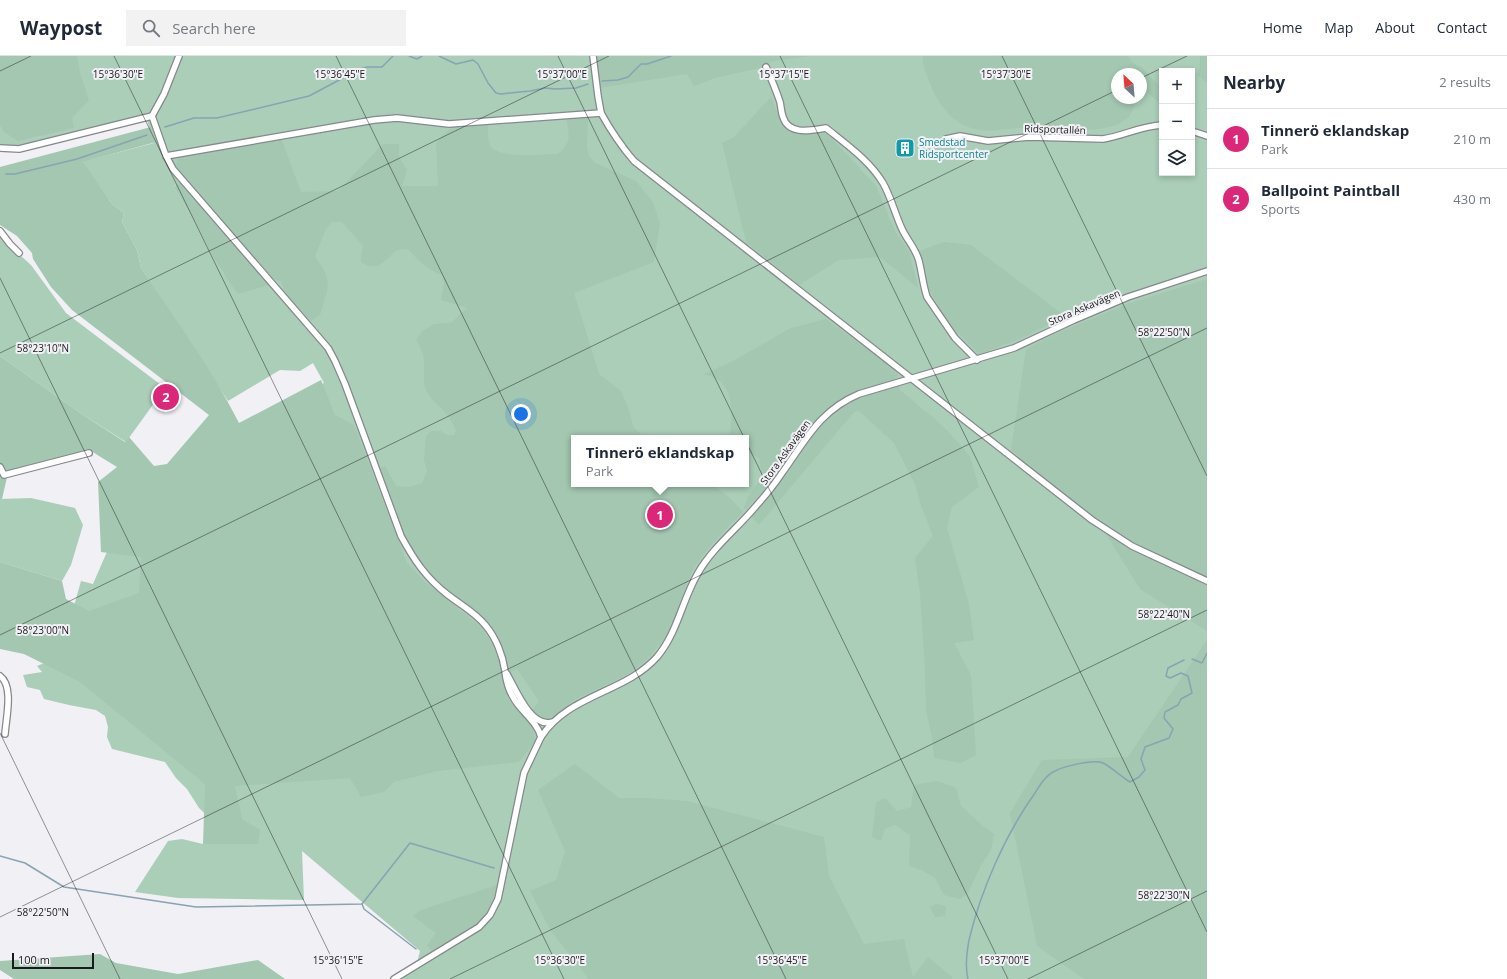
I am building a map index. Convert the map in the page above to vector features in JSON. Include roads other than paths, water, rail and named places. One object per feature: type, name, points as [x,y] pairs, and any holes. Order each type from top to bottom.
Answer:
[{"type":"street","points":[[0,148],[19,148],[152,116],[164,94],[179,56]]},
{"type":"street","points":[[593,56],[598,96],[602,113],[615,138],[634,161],[1108,532],[1132,546],[1207,582]]},
{"type":"street","points":[[766,67],[778,95],[783,117],[786,122],[797,130],[804,131],[826,128],[863,159],[874,171],[883,184],[919,261],[927,297],[955,338],[977,360]]},
{"type":"street","points":[[166,156],[374,120],[397,118],[449,124],[602,113]]},
{"type":"street","points":[[152,116],[166,156],[173,169],[328,348],[345,384],[401,536],[410,553],[421,570],[434,583],[486,625],[497,643],[507,684],[512,696],[520,708],[537,727],[541,737]]},
{"type":"street","name":"Ridsportallén","points":[[946,139],[960,136],[988,141],[1029,137],[1103,139],[1138,129],[1159,126]]},
{"type":"street","points":[[1195,132],[1207,136]]},
{"type":"street","points":[[0,231],[19,253]]},
{"type":"street","name":"Stora Askavägen","points":[[394,979],[473,931],[490,915],[498,898],[524,773],[541,737],[552,722],[576,705],[636,674],[654,660],[662,651],[674,632],[693,583],[703,564],[763,498],[820,419],[841,403],[851,398],[1014,348],[1128,297],[1207,271]]},
{"type":"street","points":[[0,467],[4,475],[90,453]]},
{"type":"street","points":[[505,671],[519,698],[527,709],[540,721],[544,723],[552,722]]},
{"type":"street","points":[[0,676],[6,681],[8,687],[5,734]]},
{"type":"waterway","points":[[165,127],[194,118],[217,118],[309,96],[360,69],[367,67],[382,67],[393,56]]},
{"type":"waterway","points":[[409,56],[417,59],[422,56]]},
{"type":"waterway","points":[[439,56],[456,64],[473,60],[478,64],[488,83],[496,93],[501,94],[545,88],[576,88],[588,84]]},
{"type":"waterway","points":[[602,81],[618,80],[628,77],[641,64],[647,64],[671,56]]},
{"type":"waterway","points":[[6,174],[15,174],[77,159],[147,135]]},
{"type":"waterway","points":[[1192,659],[1202,663],[1207,653]]},
{"type":"waterway","points":[[968,979],[966,965],[969,940],[980,902],[995,864],[1024,809],[1046,778],[1055,771],[1072,765],[1086,762],[1099,762],[1103,763],[1130,782],[1139,777],[1145,770],[1141,759],[1145,747],[1169,738],[1173,729],[1164,718],[1165,712],[1178,705],[1181,699],[1192,693],[1188,676],[1181,673],[1170,678],[1166,676],[1168,668],[1184,660]]},
{"type":"waterway","points":[[0,856],[25,863],[64,887],[196,907],[362,904],[410,843],[494,868]]},
{"type":"waterway","points":[[362,904],[364,909],[416,949]]},
{"type":"place","name":"Smedstad Ridsportcenter","points":[[905,148]]},
{"type":"place","name":"Ballpoint Paintball","points":[[166,397]]},
{"type":"place","name":"Tinnerö eklandskap","points":[[660,515]]}]
